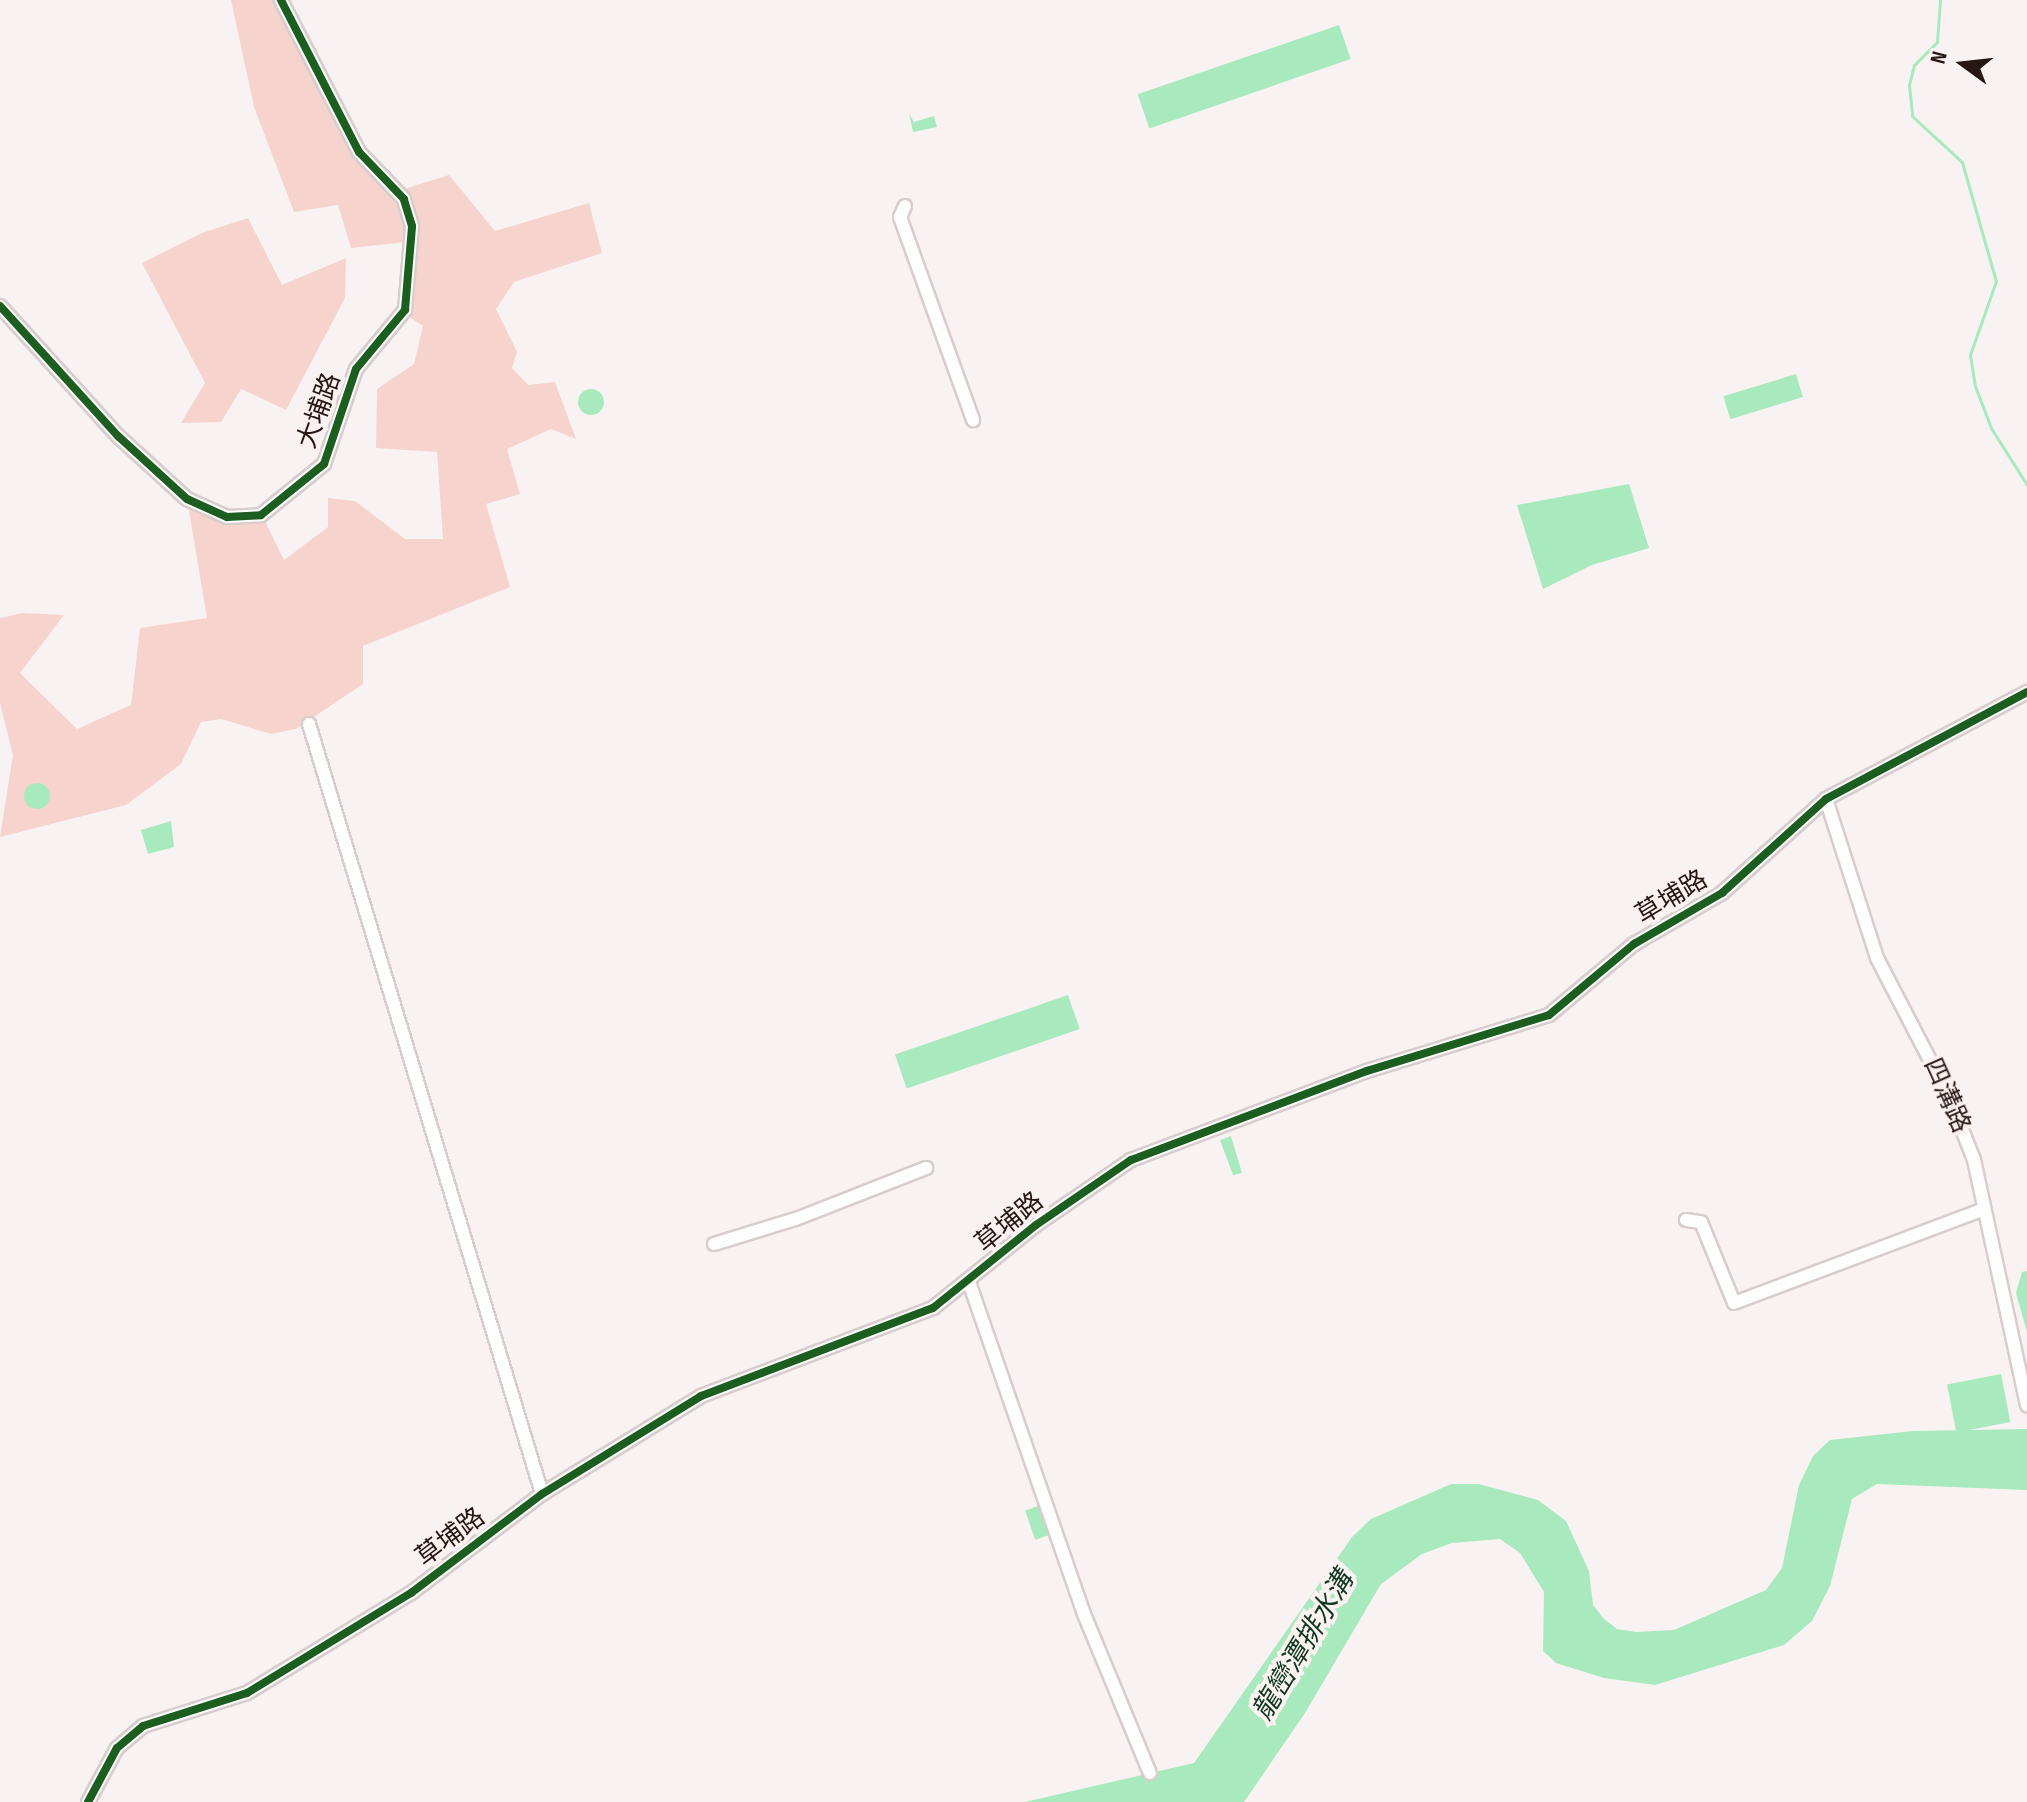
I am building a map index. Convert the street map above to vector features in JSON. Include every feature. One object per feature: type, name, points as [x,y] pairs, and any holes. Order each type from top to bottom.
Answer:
[{"type":"street","name":"大埔路","points":[[0,306],[118,436],[187,499],[227,517],[261,515],[324,464],[356,369],[405,310],[412,226],[404,199],[359,152],[281,0]]},
{"type":"street","points":[[905,206],[900,217],[973,420]]},
{"type":"street","name":"草埔路","points":[[88,1802],[117,1748],[143,1726],[247,1693],[411,1593],[542,1494],[701,1396],[933,1308],[1036,1225],[1131,1160],[1367,1071],[1549,1015],[1634,944],[1722,893],[1826,799],[2027,692]]},
{"type":"street","points":[[309,724],[542,1494]]},
{"type":"street","name":"四溝路","points":[[1826,799],[1877,958],[1950,1099],[1974,1160],[2027,1405]]},
{"type":"street","points":[[714,1244],[926,1168]]},
{"type":"street","points":[[1686,1220],[1701,1222],[1734,1303],[1984,1209]]},
{"type":"street","points":[[969,1282],[1084,1614],[1150,1773]]},
{"type":"shaded area","points":[[231,0],[279,0],[353,147],[395,192],[449,175],[495,231],[589,203],[602,253],[514,282],[496,309],[517,352],[512,368],[528,385],[555,382],[576,439],[551,429],[507,449],[520,494],[486,504],[510,587],[363,646],[363,684],[296,729],[271,734],[221,719],[201,722],[181,764],[126,805],[0,837],[13,755],[0,703],[0,618],[23,613],[64,615],[20,673],[77,729],[131,705],[140,628],[207,618],[187,499],[222,514],[260,511],[284,560],[328,527],[328,498],[355,501],[405,539],[443,539],[437,452],[376,448],[377,389],[414,364],[423,326],[397,309],[406,242],[351,248],[338,205],[294,212],[254,107]]},
{"type":"shaded area","points":[[248,218],[282,285],[346,258],[345,298],[286,410],[241,389],[221,422],[181,423],[205,383],[142,263],[202,233]]},
{"type":"water","points":[[1339,25],[1351,59],[1149,128],[1138,94]]},
{"type":"water","points":[[909,114],[914,122],[934,116],[937,127],[913,132]]},
{"type":"water","points":[[1796,374],[1803,397],[1730,419],[1723,396]]},
{"type":"water","points":[[591,389],[600,393],[604,402],[600,411],[591,415],[582,411],[578,402],[582,393]]},
{"type":"water","points":[[1629,484],[1649,548],[1592,565],[1543,589],[1517,505]]},
{"type":"water","points":[[37,783],[46,787],[50,796],[46,805],[37,809],[28,805],[24,796],[28,787]]},
{"type":"water","points":[[171,821],[174,847],[148,854],[141,830]]},
{"type":"water","points":[[1068,995],[1080,1029],[907,1089],[895,1055]]},
{"type":"water","points":[[1231,1136],[1242,1173],[1233,1175],[1220,1140]]},
{"type":"water","points":[[2027,1271],[2027,1332],[2016,1293],[2022,1272]]},
{"type":"water","points":[[2001,1374],[2010,1422],[1956,1433],[1947,1384]]},
{"type":"water","name":"龍巒潭排水溝","points":[[2027,1429],[2027,1490],[1877,1484],[1852,1499],[1830,1586],[1812,1621],[1784,1645],[1655,1685],[1604,1678],[1556,1663],[1543,1651],[1544,1592],[1520,1553],[1500,1539],[1452,1543],[1422,1554],[1381,1584],[1305,1713],[1244,1802],[1025,1802],[1194,1763],[1352,1537],[1371,1519],[1451,1484],[1479,1484],[1538,1500],[1566,1521],[1589,1571],[1593,1605],[1604,1619],[1617,1629],[1636,1632],[1674,1630],[1766,1590],[1782,1568],[1799,1485],[1813,1456],[1830,1440],[1913,1431]]},
{"type":"water","points":[[1044,1504],[1054,1533],[1035,1540],[1025,1511]]},
{"type":"waterway","points":[[1940,0],[1937,42],[1914,65],[1909,85],[1912,116],[1962,162],[1996,281],[1970,355],[1975,386],[1991,428],[2027,485]]},
{"type":"cycle path","points":[[0,306],[118,436],[187,499],[227,517],[261,515],[324,464],[356,369],[405,310],[412,226],[404,199],[359,152],[281,0]]},
{"type":"cycle path","points":[[88,1802],[117,1748],[143,1726],[247,1693],[411,1593],[542,1494],[701,1396],[933,1308],[1036,1225],[1131,1160],[1367,1071],[1549,1015],[1634,944],[1722,893],[1826,799],[2027,692]]}]
